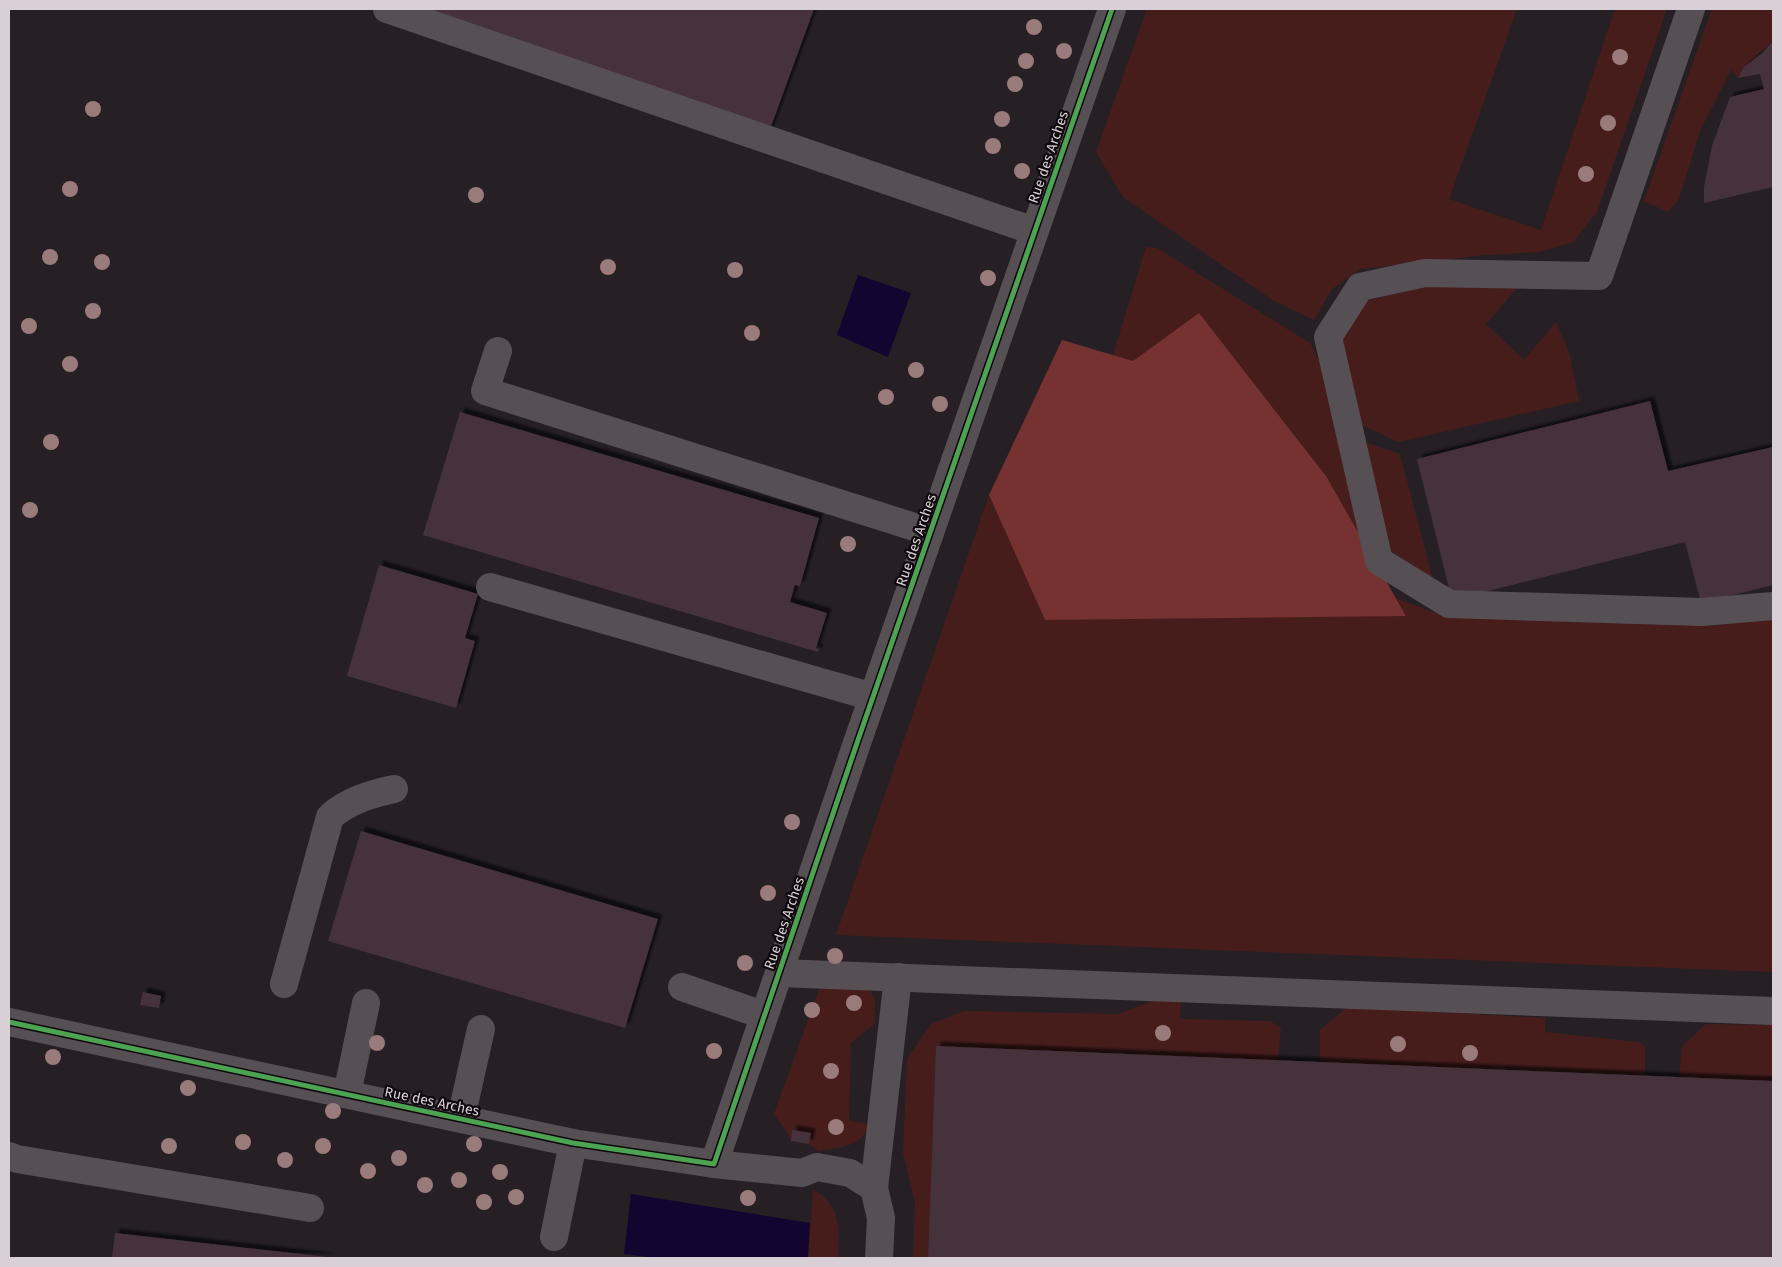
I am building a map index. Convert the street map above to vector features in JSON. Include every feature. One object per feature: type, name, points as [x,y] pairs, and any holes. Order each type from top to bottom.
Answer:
[{"type":"street","points":[[387,9],[1034,231]]},
{"type":"street","name":"Rue des Arches","points":[[714,1164],[873,697],[1112,9]]},
{"type":"street","points":[[1690,9],[1599,276],[1425,273],[1360,287],[1328,337],[1379,561],[1449,604],[1702,612],[1773,606]]},
{"type":"street","points":[[498,351],[484,391],[930,532]]},
{"type":"street","points":[[490,588],[873,697]]},
{"type":"street","points":[[284,984],[330,816],[340,808],[376,793],[394,789]]},
{"type":"street","points":[[779,973],[1773,1011]]},
{"type":"street","points":[[878,1258],[881,1218],[874,1188],[898,977]]},
{"type":"street","points":[[682,987],[764,1016]]},
{"type":"street","points":[[346,1094],[366,1003]]},
{"type":"street","name":"Rue des Arches","points":[[9,1022],[573,1143],[714,1164],[802,1173],[817,1167],[850,1173],[874,1188]]},
{"type":"street","points":[[461,1118],[481,1029]]},
{"type":"street","points":[[554,1237],[573,1143]]},
{"type":"street","points":[[9,1156],[17,1159],[310,1208]]},
{"type":"shaded area","points":[[1147,9],[1517,9],[1449,199],[1541,230],[1615,9],[1667,9],[1597,212],[1573,242],[1539,252],[1486,255],[1361,269],[1332,289],[1314,320],[1274,301],[1123,197],[1096,152]]},
{"type":"shaded area","points":[[1712,9],[1773,9],[1773,41],[1749,63],[1738,78],[1731,70],[1700,131],[1679,199],[1668,212],[1644,201]]},
{"type":"shaded area","points":[[1146,247],[1157,248],[1310,343],[1325,372],[1359,534],[1326,476],[1199,314],[1133,361],[1113,355]]},
{"type":"shaded area","points":[[858,275],[911,293],[888,357],[837,335]]},
{"type":"shaded area","points":[[1452,281],[1521,283],[1486,324],[1524,360],[1556,322],[1569,352],[1579,401],[1398,442],[1362,425],[1339,334],[1360,302]]},
{"type":"shaded area","points":[[1199,313],[1326,476],[1406,616],[1045,620],[989,495],[1062,340],[1133,361]]},
{"type":"shaded area","points":[[1364,442],[1400,454],[1433,580],[1391,551]]},
{"type":"shaded area","points":[[989,495],[1045,620],[1406,615],[1396,598],[1435,613],[1712,625],[1773,620],[1773,972],[836,935]]},
{"type":"shaded area","points":[[821,984],[868,989],[875,998],[875,1023],[851,1043],[849,1121],[869,1124],[861,1138],[855,1142],[842,1147],[819,1151],[809,1144],[810,1133],[792,1131],[791,1141],[774,1114]]},
{"type":"shaded area","points":[[1181,998],[1180,1019],[1270,1021],[1281,1028],[1278,1060],[936,1046],[928,1258],[913,1258],[915,1202],[903,1153],[907,1059],[931,1024],[964,1011],[1118,1014],[1158,999]]},
{"type":"shaded area","points":[[1347,1007],[1545,1018],[1545,1032],[1638,1042],[1645,1046],[1645,1075],[1320,1062],[1320,1030]]},
{"type":"shaded area","points":[[1706,1024],[1773,1025],[1773,1081],[1679,1077],[1682,1046]]},
{"type":"shaded area","points":[[813,1189],[829,1203],[837,1219],[839,1237],[838,1258],[808,1258]]},
{"type":"shaded area","points":[[631,1194],[810,1223],[808,1258],[657,1258],[624,1254]]},
{"type":"building","points":[[429,9],[814,9],[769,132]]},
{"type":"building","points":[[1773,41],[1773,187],[1704,203],[1704,187],[1712,146],[1730,97],[1764,89],[1760,74],[1738,78],[1744,67],[1761,54]]},
{"type":"building","points":[[1650,401],[1668,471],[1773,447],[1773,585],[1701,603],[1685,542],[1452,600],[1417,459]]},
{"type":"building","points":[[460,412],[819,518],[800,586],[795,585],[790,602],[827,613],[816,648],[819,649],[818,652],[423,535]]},
{"type":"building","points":[[379,565],[478,594],[465,638],[475,641],[456,708],[347,676]]},
{"type":"building","points":[[361,831],[658,919],[625,1028],[328,941]]},
{"type":"building","points":[[143,992],[161,996],[159,1008],[140,1005]]},
{"type":"building","points":[[936,1046],[1773,1081],[1773,1258],[928,1258]]},
{"type":"building","points":[[792,1130],[811,1133],[809,1144],[791,1141]]},
{"type":"building","points":[[115,1233],[328,1257],[328,1258],[112,1258]]},
{"type":"cycle path","points":[[9,1022],[573,1143],[714,1164],[858,740],[1112,9]]}]
